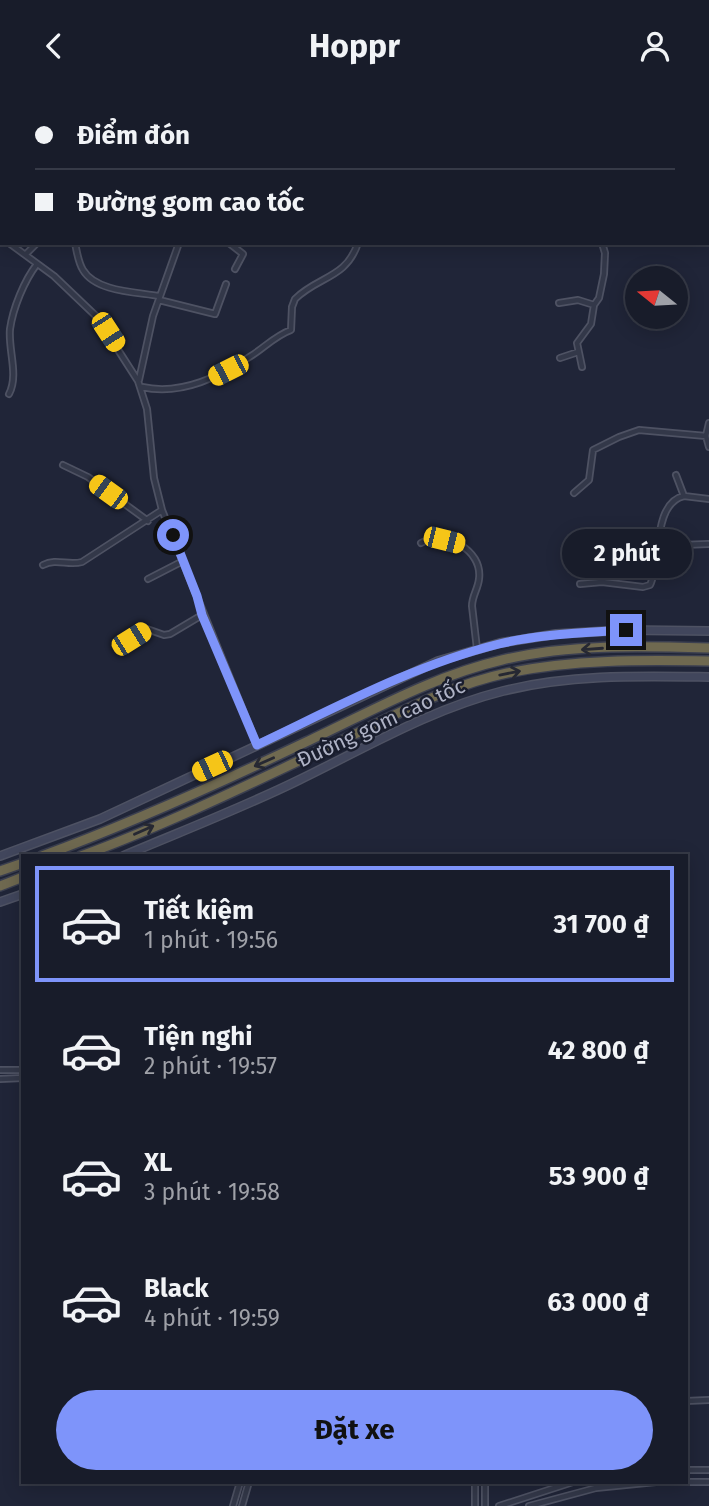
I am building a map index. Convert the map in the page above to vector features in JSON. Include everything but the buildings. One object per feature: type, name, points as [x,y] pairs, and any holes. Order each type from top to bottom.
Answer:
[{"type":"highway","points":[[47,854],[105,833],[425,686],[464,671],[504,659],[556,651],[628,646],[709,647]]},
{"type":"highway","points":[[86,854],[287,766],[429,699],[468,684],[506,673],[557,665],[628,660],[709,661]]},
{"type":"highway","points":[[0,871],[21,864]]},
{"type":"highway","points":[[0,885],[21,878]]},
{"type":"main road","name":"Đường gom cao tốc","points":[[0,856],[100,819],[438,661],[500,643],[556,634],[626,630],[709,631]]},
{"type":"main road","name":"Đường gom cao tốc","points":[[129,854],[279,789],[470,700],[506,690],[558,681],[628,676],[709,677]]},
{"type":"main road","points":[[0,902],[21,895]]},
{"type":"street","points":[[12,245],[54,276],[97,317],[142,387],[156,487],[162,510],[202,615],[257,745]]},
{"type":"street","points":[[26,254],[35,245]]},
{"type":"street","points":[[76,245],[83,270],[92,280],[106,286],[215,313],[226,283]]},
{"type":"street","points":[[138,381],[159,298],[178,245]]},
{"type":"street","points":[[232,245],[243,254],[235,269]]},
{"type":"street","points":[[142,387],[169,389],[208,380],[238,365],[291,330],[295,299],[345,267],[353,257],[357,245]]},
{"type":"street","points":[[582,367],[577,343],[591,324],[594,305],[599,298],[604,274],[602,245]]},
{"type":"street","points":[[9,394],[13,381],[10,330],[21,294],[37,264]]},
{"type":"street","points":[[559,303],[578,300],[594,305]]},
{"type":"street","points":[[560,358],[578,352]]},
{"type":"street","points":[[709,423],[706,436],[709,447]]},
{"type":"street","points":[[573,493],[589,480],[593,450],[626,433],[645,429],[706,436]]},
{"type":"street","points":[[63,465],[88,477],[148,521]]},
{"type":"street","points":[[676,475],[684,496]]},
{"type":"street","points":[[580,583],[607,582],[647,587],[652,580],[656,546],[671,503],[684,496],[709,499]]},
{"type":"street","points":[[43,565],[56,561],[73,564],[82,562],[162,510]]},
{"type":"street","points":[[421,543],[429,539],[461,544],[475,559],[479,581],[472,606],[477,650]]},
{"type":"street","points":[[656,546],[708,544]]},
{"type":"street","points":[[148,579],[183,561]]},
{"type":"street","points":[[131,639],[148,629],[170,634],[202,615]]},
{"type":"street","points":[[0,1070],[21,1070]]},
{"type":"street","points":[[0,1079],[21,1078]]},
{"type":"street","points":[[688,1401],[709,1400]]},
{"type":"street","points":[[688,1470],[709,1470]]},
{"type":"street","points":[[688,1482],[709,1482]]},
{"type":"street","points":[[233,1506],[239,1484]]},
{"type":"street","points":[[242,1506],[248,1484]]},
{"type":"street","points":[[475,1484],[475,1506]]},
{"type":"street","points":[[485,1484],[485,1506]]},
{"type":"street","points":[[499,1506],[567,1484]]},
{"type":"street","points":[[529,1506],[596,1488],[636,1484]]},
{"type":"route","points":[[173,535],[202,615],[257,745],[438,661],[500,643],[556,634],[626,630]]}]
